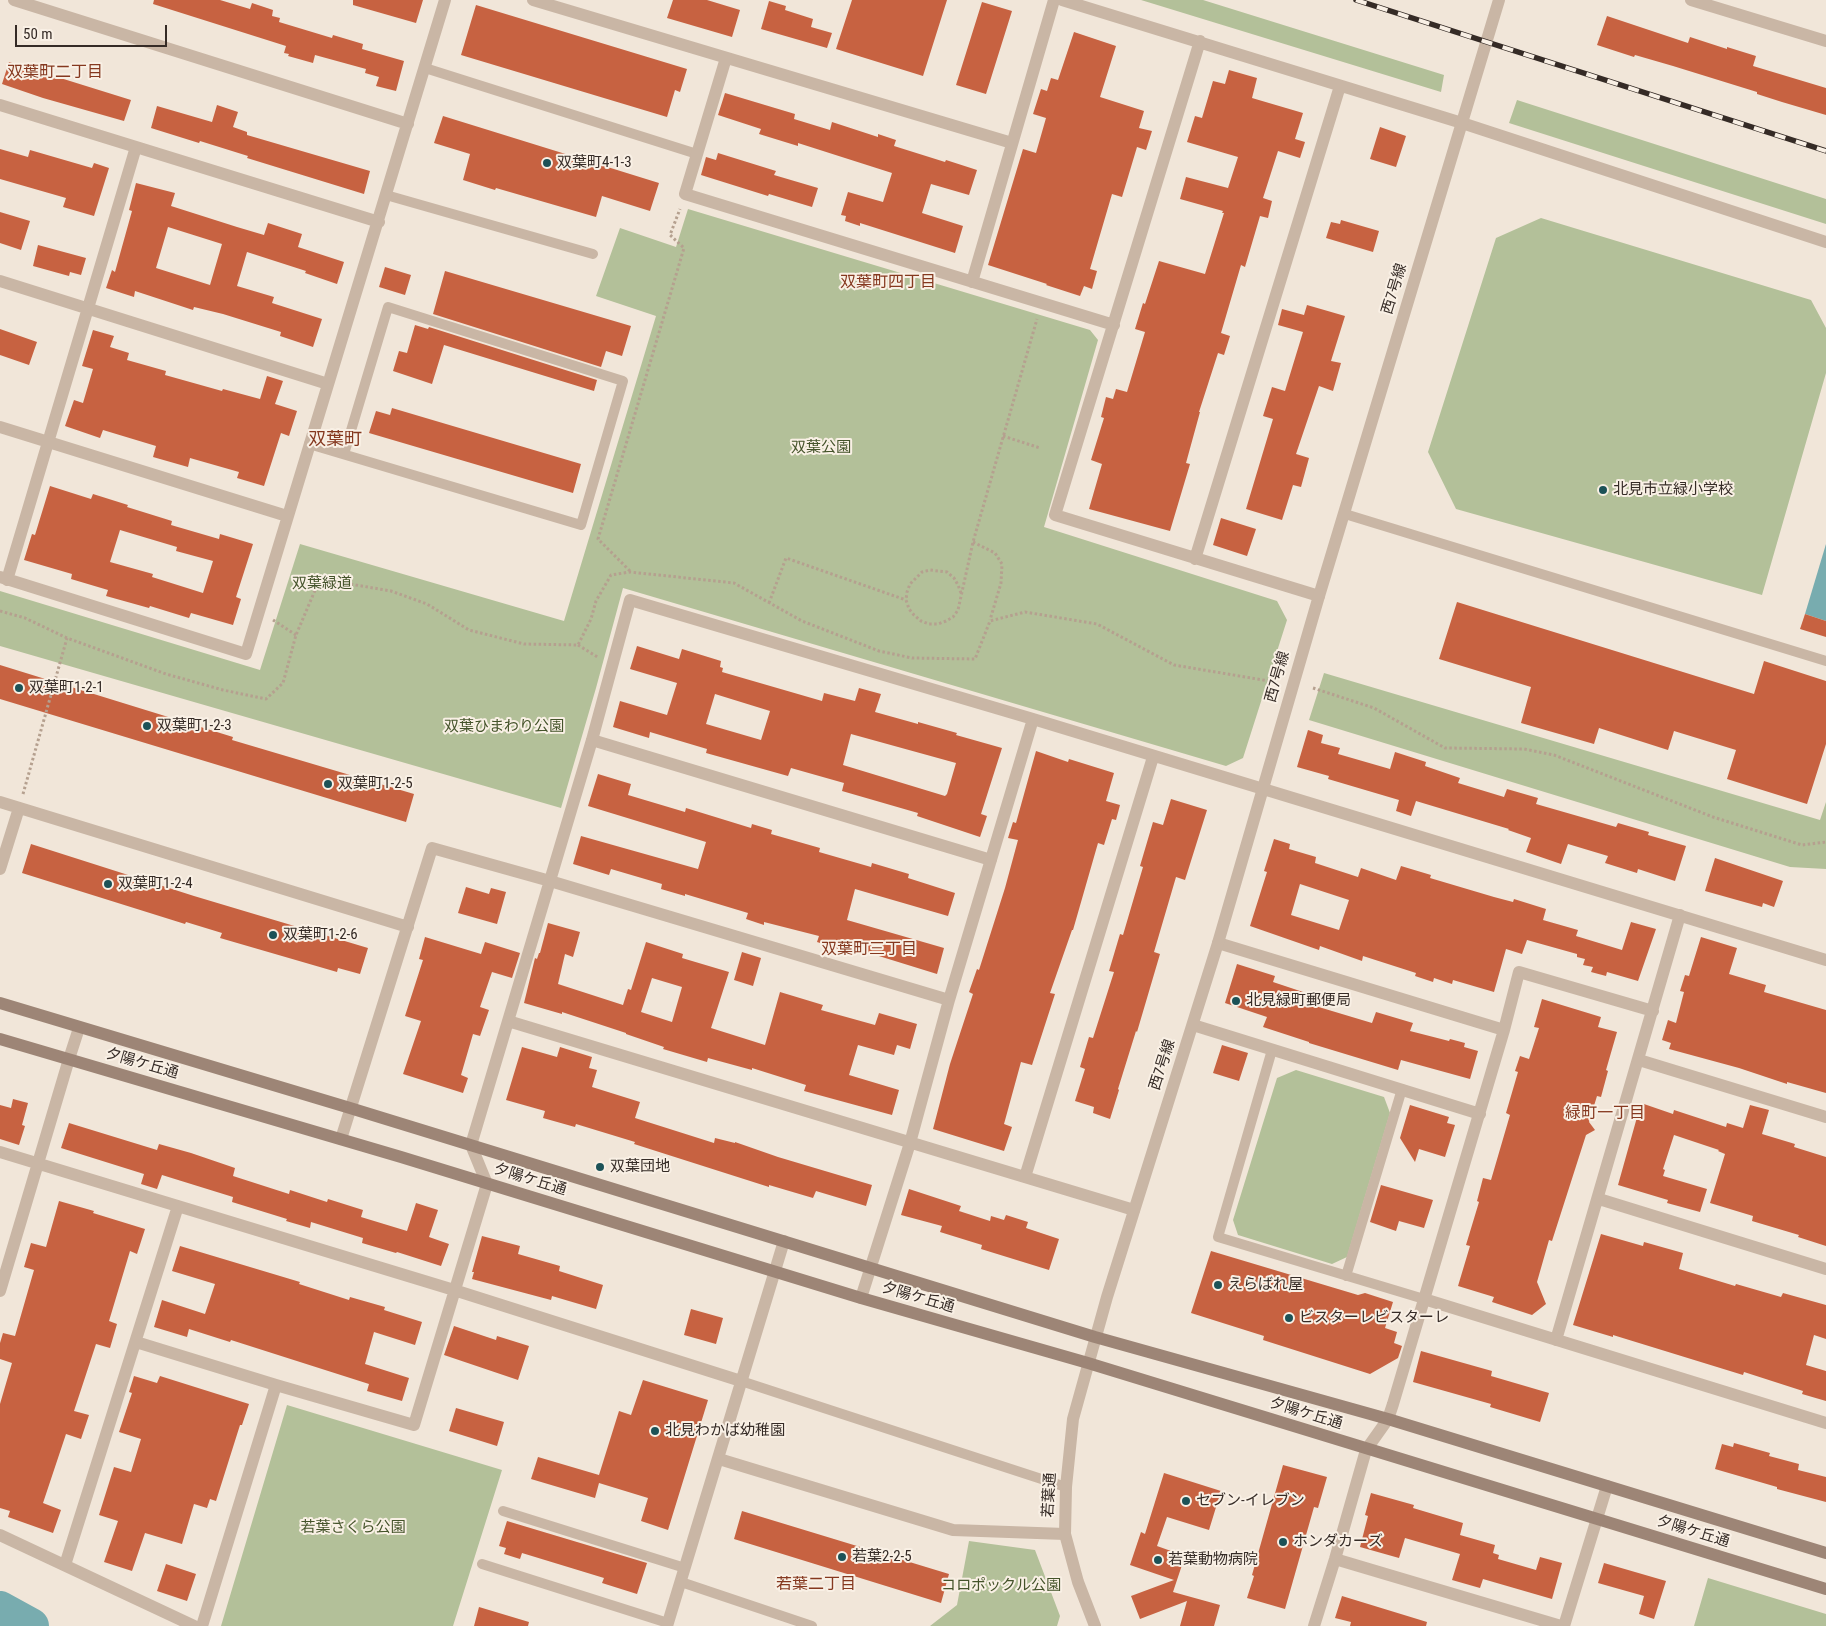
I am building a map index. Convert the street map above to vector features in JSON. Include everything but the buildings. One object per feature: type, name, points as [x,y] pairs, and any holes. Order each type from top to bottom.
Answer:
[{"type":"main road","name":"夕陽ケ丘通","points":[[0,1003],[350,1108],[1095,1337],[1388,1419],[1826,1553]]},
{"type":"main road","name":"夕陽ケ丘通","points":[[0,1039],[341,1139],[774,1272],[1088,1364],[1826,1589]]},
{"type":"street","points":[[14,0],[54,6],[408,124]]},
{"type":"street","points":[[136,147],[89,308],[4,578],[246,654],[445,0]]},
{"type":"street","points":[[533,0],[1012,143]]},
{"type":"street","points":[[972,282],[1054,0]]},
{"type":"street","points":[[1062,0],[1462,123],[1826,242]]},
{"type":"street","name":"西7号線","points":[[1088,1364],[1134,1210],[1193,1026],[1319,596],[1499,0]]},
{"type":"street","points":[[1691,0],[1826,41]]},
{"type":"street","points":[[1200,41],[1055,515],[1319,596]]},
{"type":"street","points":[[726,58],[685,194],[1114,325]]},
{"type":"street","points":[[1196,559],[1340,86]]},
{"type":"street","points":[[0,105],[378,222]]},
{"type":"street","points":[[0,281],[328,384]]},
{"type":"street","points":[[0,427],[287,516]]},
{"type":"street","points":[[136,1342],[414,1425],[487,1184],[471,1145],[592,740],[630,600],[1033,719],[1826,960]]},
{"type":"street","points":[[861,1298],[910,1143],[949,1000],[1033,719]]},
{"type":"street","points":[[592,740],[991,860]]},
{"type":"street","points":[[1025,1177],[1153,757]]},
{"type":"street","points":[[0,802],[408,927]]},
{"type":"street","points":[[0,869],[18,808]]},
{"type":"street","points":[[341,1139],[432,848],[550,881],[949,1000]]},
{"type":"street","points":[[1556,1340],[1599,1199],[1680,915]]},
{"type":"street","points":[[1218,943],[1504,1030]]},
{"type":"street","points":[[1314,1626],[1366,1450],[1388,1419],[1480,1114],[1519,972],[1653,1012]]},
{"type":"street","points":[[508,1021],[1134,1210]]},
{"type":"street","points":[[1193,1026],[1480,1114]]},
{"type":"street","points":[[0,1292],[69,1059],[80,1028]]},
{"type":"street","points":[[1639,1060],[1826,1116]]},
{"type":"street","points":[[0,1152],[454,1290],[741,1381]]},
{"type":"street","points":[[1599,1199],[1826,1269]]},
{"type":"street","points":[[65,1565],[178,1206]]},
{"type":"street","points":[[667,1624],[719,1459],[784,1241]]},
{"type":"street","points":[[1424,1299],[1826,1423]]},
{"type":"street","name":"若葉通","points":[[1088,1364],[1073,1418],[1066,1487],[1065,1534],[1078,1582],[1096,1626]]},
{"type":"street","points":[[202,1626],[276,1385]]},
{"type":"street","points":[[719,1459],[953,1530],[1065,1534]]},
{"type":"street","points":[[1335,1559],[1562,1626],[1607,1486]]},
{"type":"street","points":[[0,1535],[194,1626]]},
{"type":"lane","points":[[425,68],[697,154]]},
{"type":"lane","points":[[386,195],[593,254]]},
{"type":"lane","points":[[310,444],[581,526],[623,381],[388,307],[344,454]]},
{"type":"lane","points":[[1345,514],[1826,661]]},
{"type":"lane","points":[[1272,1050],[1218,1237],[1424,1299]]},
{"type":"lane","points":[[1346,1276],[1402,1089]]},
{"type":"lane","points":[[741,1381],[1066,1487]]},
{"type":"lane","points":[[503,1512],[685,1568]]},
{"type":"lane","points":[[482,1564],[667,1624]]},
{"type":"lane","points":[[680,1582],[812,1626]]},
{"type":"path","points":[[630,572],[598,539],[684,248],[670,235],[685,194]]},
{"type":"path","points":[[961,593],[954,578],[947,572],[930,570],[922,572],[910,584],[906,600],[909,609],[921,621],[929,624],[938,624],[946,621],[958,610],[973,542],[1042,303]]},
{"type":"path","points":[[1003,436],[1040,448]]},
{"type":"path","points":[[973,542],[995,553],[1002,564],[1001,583],[990,621]]},
{"type":"path","points":[[770,603],[786,558],[906,600]]},
{"type":"path","points":[[258,612],[296,635]]},
{"type":"path","points":[[18,808],[67,638]]},
{"type":"path","points":[[578,645],[612,667]]},
{"type":"path","points":[[1313,688],[1374,708],[1445,748],[1524,749],[1554,754],[1713,817],[1802,845],[1826,842]]},
{"type":"green space","points":[[1141,0],[1203,0],[1444,75],[1441,92]]},
{"type":"green space","points":[[1517,100],[1826,199],[1826,224],[1509,123]]},
{"type":"green space","name":"双葉公園","points":[[688,209],[1090,330],[1098,340],[1044,527],[1277,601],[1287,620],[1243,758],[1226,766],[623,588],[561,808],[0,646],[0,591],[260,670],[300,544],[564,621],[656,316],[596,296],[620,228],[676,247]]},
{"type":"green space","points":[[1541,218],[1811,300],[1826,328],[1826,373],[1762,595],[1456,509],[1428,452],[1496,238]]},
{"type":"green space","points":[[1324,673],[1820,820],[1826,802],[1826,869],[1790,867],[1309,720]]},
{"type":"green space","points":[[1296,1070],[1384,1097],[1390,1113],[1347,1257],[1332,1264],[1238,1235],[1233,1220],[1277,1078]]},
{"type":"green space","name":"若葉さくら公園","points":[[287,1405],[502,1470],[453,1626],[221,1626]]},
{"type":"green space","name":"コロポックル公園","points":[[969,1541],[1035,1550],[1060,1616],[1057,1626],[930,1626],[957,1605]]},
{"type":"green space","points":[[1708,1578],[1826,1614],[1826,1626],[1694,1626]]},
{"type":"water","points":[[1826,544],[1826,621],[1805,614]]},
{"type":"waterway","points":[[0,1609],[31,1626]]},
{"type":"railway","points":[[1356,0],[1826,151]]},
{"type":"place","name":"双葉町4-1-3","points":[[547,163]]},
{"type":"place","name":"北見市立緑小学校","points":[[1603,490]]},
{"type":"place","name":"双葉町1-2-1","points":[[19,688]]},
{"type":"place","name":"双葉町1-2-3","points":[[147,726]]},
{"type":"place","name":"双葉町1-2-5","points":[[328,784]]},
{"type":"place","name":"双葉町1-2-4","points":[[108,884]]},
{"type":"place","name":"双葉町1-2-6","points":[[273,935]]},
{"type":"place","name":"北見緑町郵便局","points":[[1236,1001]]},
{"type":"place","name":"双葉団地","points":[[600,1167]]},
{"type":"place","name":"えらばれ屋","points":[[1218,1285]]},
{"type":"place","name":"ビスターレビスターレ","points":[[1289,1318]]},
{"type":"place","name":"北見わかば幼稚園","points":[[655,1431]]},
{"type":"place","name":"セブン-イレブン","points":[[1186,1501]]},
{"type":"place","name":"ホンダカーズ","points":[[1283,1542]]},
{"type":"place","name":"若葉2-2-5","points":[[842,1557]]},
{"type":"place","name":"若葉動物病院","points":[[1158,1560]]},
{"type":"district","name":"双葉町二丁目","points":[[55,73]]},
{"type":"district","name":"双葉町四丁目","points":[[888,283]]},
{"type":"district","name":"双葉町","points":[[335,440]]},
{"type":"district","name":"双葉町三丁目","points":[[869,950]]},
{"type":"district","name":"緑町一丁目","points":[[1605,1114]]},
{"type":"district","name":"若葉二丁目","points":[[816,1585]]},
{"type":"park label","name":"双葉緑道","points":[[322,584]]},
{"type":"park label","name":"双葉ひまわり公園","points":[[504,727]]}]
